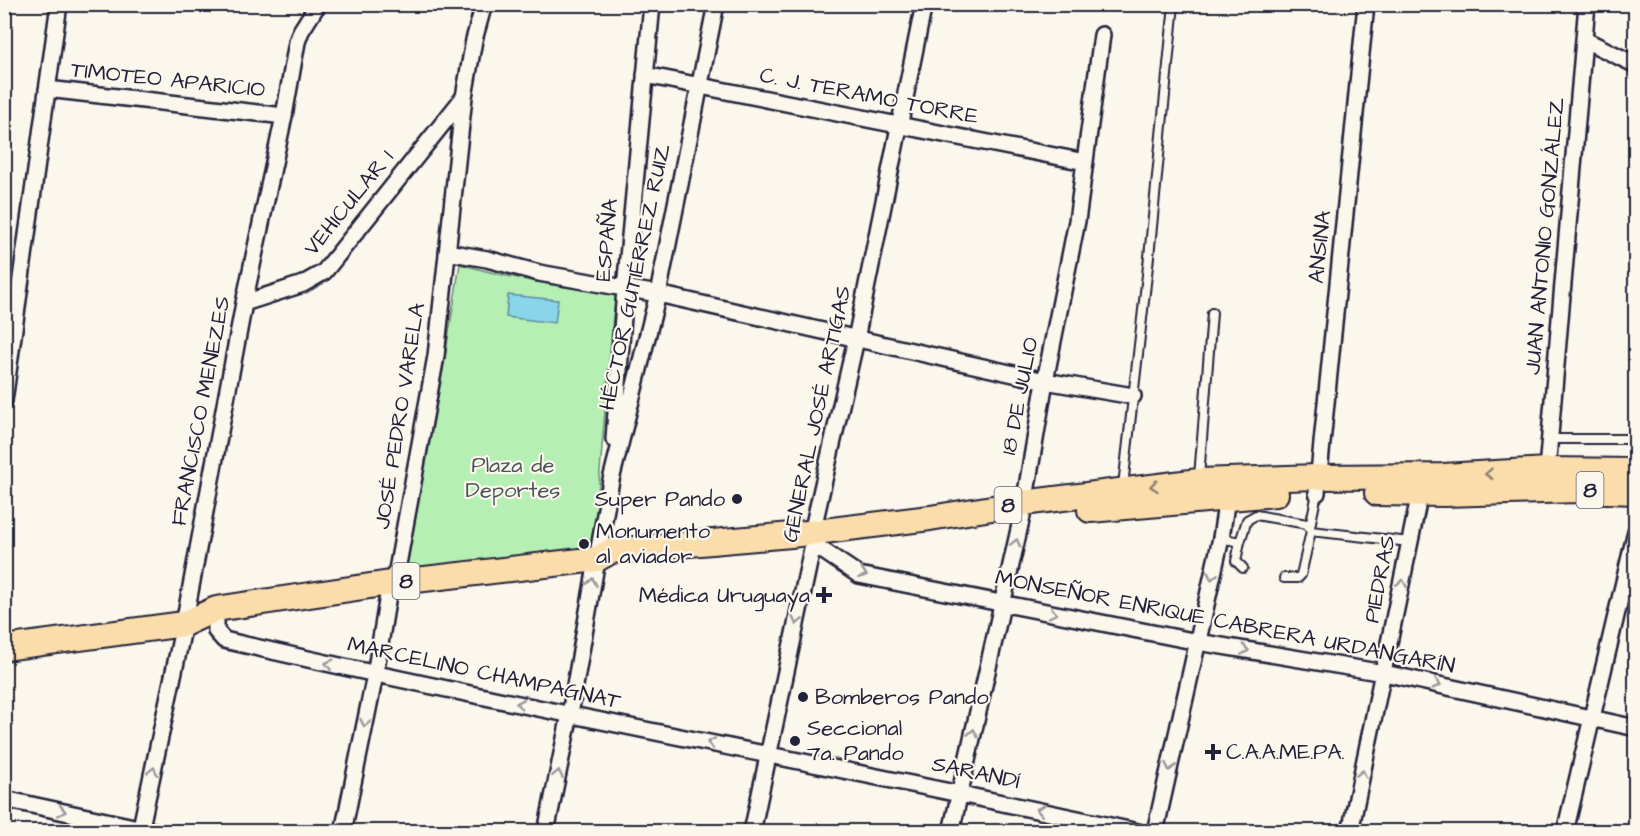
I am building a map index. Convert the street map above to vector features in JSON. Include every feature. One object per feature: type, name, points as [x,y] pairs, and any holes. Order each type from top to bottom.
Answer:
[{"type":"highway","name":"8","points":[[4,648],[184,624],[216,609],[390,583],[597,559],[611,551],[812,538],[930,518],[1228,489],[1318,485],[1421,485],[1547,470],[1635,471]]},
{"type":"highway","name":"8","points":[[1023,509],[1123,490],[1198,481],[1228,489],[1257,505],[1318,485]]},
{"type":"highway","name":"8","points":[[1421,485],[1445,495],[1578,490],[1635,492]]},
{"type":"street","points":[[4,402],[59,4]]},
{"type":"street","name":"FRANCISCO MENEZES","points":[[140,830],[184,624],[244,303],[300,31],[318,4]]},
{"type":"street","name":"JOSÉ PEDRO VARELA","points":[[343,831],[375,675],[390,583],[397,570],[436,356],[464,97],[474,40],[484,4]]},
{"type":"street","name":"ESPAÑA","points":[[611,480],[625,289],[652,4]]},
{"type":"street","name":"HÉCTOR GUTIÉRREZ RUIZ","points":[[546,831],[570,714],[611,480],[658,294],[716,4]]},
{"type":"street","name":"GENERAL JOSÉ ARTIGAS","points":[[752,831],[924,4]]},
{"type":"street","name":"ANSINA","points":[[1318,485],[1366,4]]},
{"type":"street","name":"JUAN ANTONIO GONZÁLEZ","points":[[1547,470],[1587,4]]},
{"type":"street","name":"18 DE JULIO","points":[[951,831],[1023,509],[1045,381],[1077,221],[1102,35]]},
{"type":"street","points":[[1585,40],[1635,65]]},
{"type":"street","name":"C. J. TERAMO TORRE","points":[[645,75],[1085,162]]},
{"type":"street","name":"TIMOTEO APARICIO","points":[[47,89],[284,116]]},
{"type":"street","name":"VEHICULAR 1","points":[[244,303],[303,284],[324,272],[464,97]]},
{"type":"street","points":[[447,252],[487,259],[539,273],[658,294],[1045,381],[1133,396]]},
{"type":"street","name":"PIEDRAS","points":[[1350,831],[1421,485]]},
{"type":"street","points":[[1155,831],[1221,538],[1228,489]]},
{"type":"street","points":[[1565,831],[1635,531]]},
{"type":"street","name":"MONSEÑOR ENRIQUE CABRERA URDANGARÍN","points":[[812,538],[859,575],[1198,642],[1384,673],[1635,728]]},
{"type":"street","name":"MARCELINO CHAMPAGNAT","points":[[216,609],[216,631],[224,640],[375,675],[768,754]]},
{"type":"street","name":"SARANDÍ","points":[[768,754],[960,792],[1138,831]]},
{"type":"street","points":[[4,799],[140,830],[157,831]]},
{"type":"lane","points":[[1123,490],[1174,4]]},
{"type":"lane","points":[[1198,481],[1212,313]]},
{"type":"lane","points":[[1550,439],[1635,439]]},
{"type":"lane","points":[[1284,578],[1298,578],[1302,575],[1318,485]]},
{"type":"lane","points":[[1243,568],[1236,561],[1240,542],[1247,520],[1257,505],[1308,524],[1311,529]]},
{"type":"lane","points":[[1311,529],[1410,542]]},
{"type":"lane","points":[[1221,538],[1240,542]]},
{"type":"green space","name":"Plaza de Deportes","points":[[460,264],[538,282],[617,294],[613,316],[593,555],[404,577]]},
{"type":"water","points":[[508,295],[558,300],[555,323],[506,317]]},
{"type":"place","name":"Super Pando","points":[[737,499]]},
{"type":"place","name":"Monumento al aviador","points":[[584,544]]},
{"type":"place","name":"Médica Uruguaya","points":[[824,595]]},
{"type":"place","name":"Bomberos Pando","points":[[803,697]]},
{"type":"place","name":"Seccional 7a. Pando","points":[[795,741]]},
{"type":"place","name":"C.A.A.ME.PA.","points":[[1213,752]]}]
